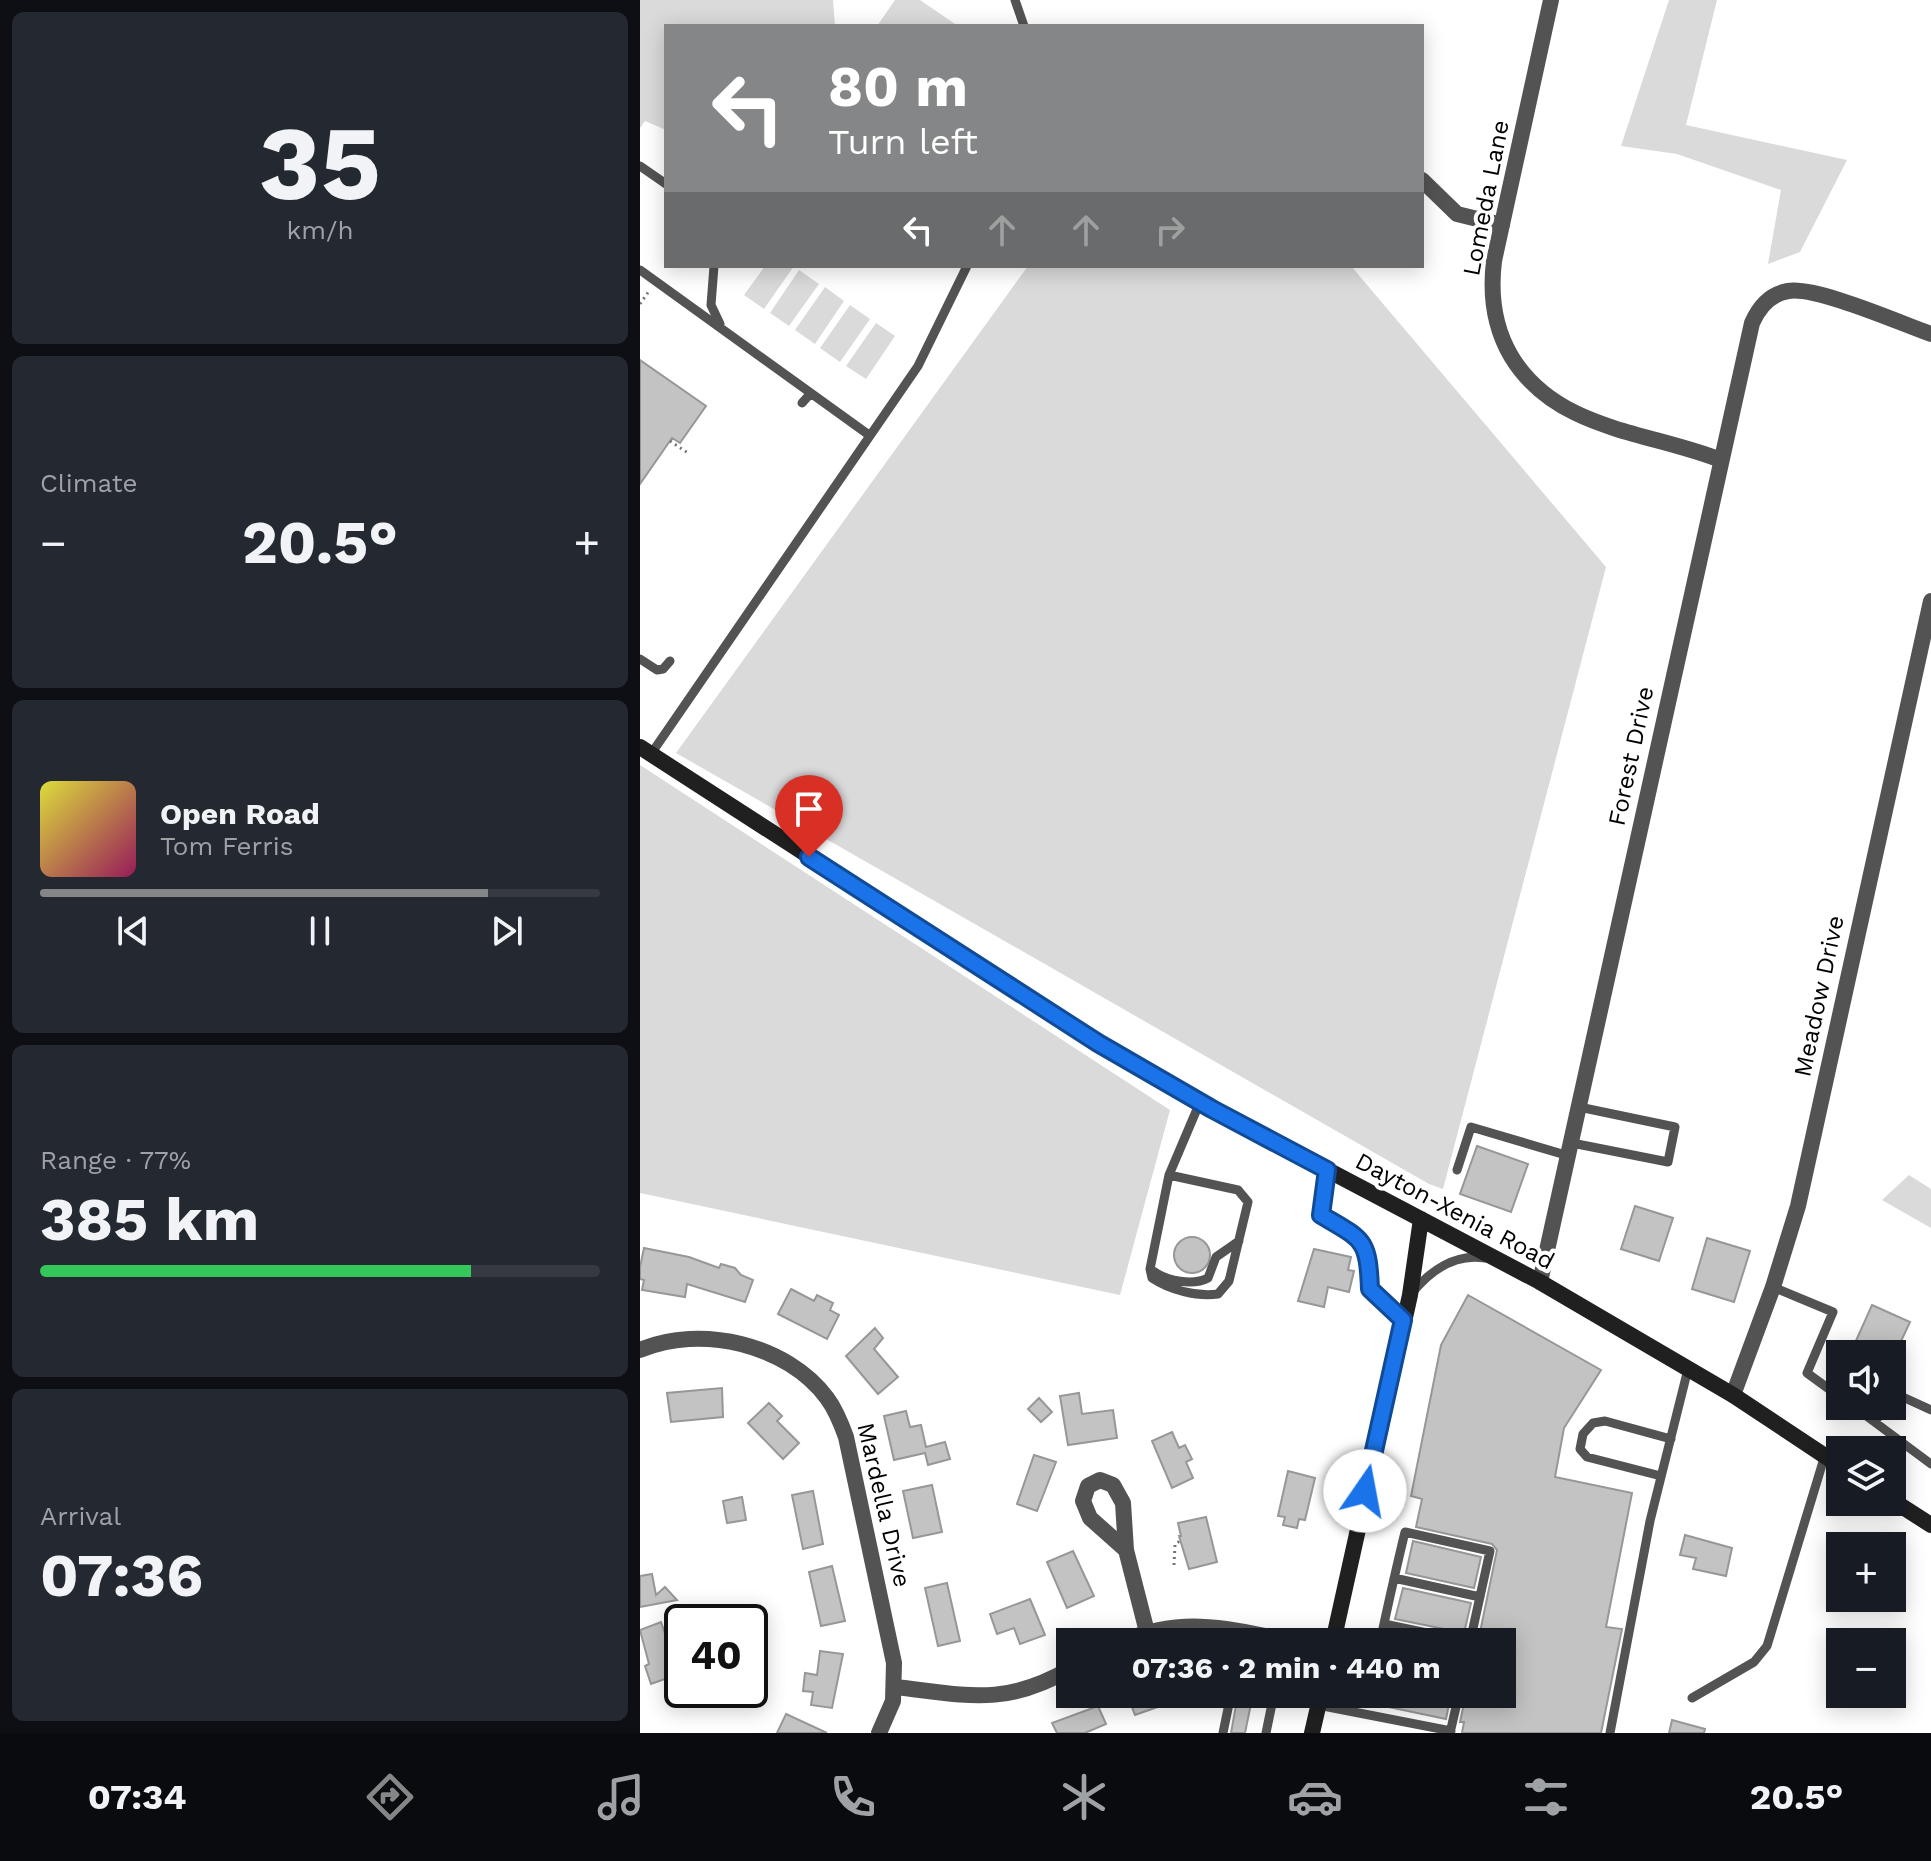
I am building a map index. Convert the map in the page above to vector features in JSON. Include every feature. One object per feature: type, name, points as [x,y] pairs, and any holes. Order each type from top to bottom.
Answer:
[{"type":"main road","name":"Dayton-Xenia Road","points":[[646,750],[1098,1043],[1200,1102],[1540,1282],[1733,1395],[1825,1455]]},
{"type":"main road","points":[[1336,1628],[1410,1295],[1421,1219]]},
{"type":"main road","points":[[1906,1509],[1930,1524]]},
{"type":"main road","points":[[1312,1733],[1318,1708]]},
{"type":"street","name":"Lomeda Lane","points":[[1551,0],[1492,272],[1494,309],[1507,349],[1529,380],[1549,398],[1572,412],[1611,428],[1721,460]]},
{"type":"street","points":[[1424,182],[1457,214],[1502,225]]},
{"type":"street","name":"Forest Drive","points":[[1540,1282],[1721,460],[1756,315],[1767,301],[1782,293],[1800,290],[1931,334]]},
{"type":"street","name":"Meadow Drive","points":[[1733,1395],[1773,1287],[1798,1206],[1931,601]]},
{"type":"street","name":"Mardella Drive","points":[[640,1350],[654,1344],[684,1339],[745,1345],[793,1367],[826,1397],[846,1437],[894,1663],[895,1687]]},
{"type":"street","points":[[1126,1550],[1146,1628]]},
{"type":"street","points":[[1166,1628],[1180,1625],[1196,1628]]},
{"type":"street","points":[[879,1733],[893,1701],[895,1687],[996,1696],[1030,1690],[1056,1676]]},
{"type":"lane","points":[[1015,0],[1023,24]]},
{"type":"lane","points":[[640,166],[664,183]]},
{"type":"lane","points":[[714,268],[711,305],[724,329]]},
{"type":"lane","points":[[646,750],[918,366],[966,268]]},
{"type":"lane","points":[[640,270],[869,435]]},
{"type":"lane","points":[[802,403],[811,393]]},
{"type":"lane","points":[[640,659],[657,670],[663,669],[670,661]]},
{"type":"lane","points":[[1169,1175],[1238,1190],[1246,1196],[1248,1202],[1229,1281],[1218,1294],[1205,1296],[1162,1284],[1152,1278],[1150,1269],[1169,1175],[1200,1102]]},
{"type":"lane","points":[[1457,1170],[1471,1127],[1570,1149],[1668,1162],[1675,1127],[1579,1107]]},
{"type":"lane","points":[[1327,1170],[1321,1215],[1360,1238],[1369,1258],[1370,1289],[1403,1320]]},
{"type":"lane","points":[[1150,1269],[1160,1276],[1199,1283],[1208,1278],[1216,1257],[1239,1241]]},
{"type":"lane","points":[[1410,1295],[1427,1274],[1450,1262],[1474,1256],[1503,1262]]},
{"type":"lane","points":[[1773,1287],[1833,1312],[1807,1373],[1826,1387]]},
{"type":"lane","points":[[1610,1733],[1661,1476],[1688,1369]]},
{"type":"lane","points":[[1906,1399],[1931,1410]]},
{"type":"lane","points":[[1872,1420],[1931,1464]]},
{"type":"lane","points":[[1661,1476],[1587,1457],[1580,1449],[1583,1434],[1593,1423],[1605,1421],[1671,1439]]},
{"type":"lane","points":[[1692,1698],[1754,1662],[1767,1646],[1825,1455]]},
{"type":"lane","points":[[1383,1628],[1394,1578],[1405,1532],[1490,1551],[1470,1642],[1384,1624]]},
{"type":"lane","points":[[1394,1578],[1480,1597]]},
{"type":"lane","points":[[1223,1733],[1228,1708]]},
{"type":"lane","points":[[1266,1733],[1271,1708]]},
{"type":"lane","points":[[1353,1708],[1451,1732],[1456,1708]]},
{"type":"path","points":[[670,441],[688,453]]},
{"type":"path","points":[[1174,1565],[1175,1544],[1180,1541]]},
{"type":"shaded area","points":[[640,0],[833,0],[835,24],[664,24],[664,129],[645,121],[640,128]]},
{"type":"shaded area","points":[[895,0],[920,0],[955,24],[878,24]]},
{"type":"shaded area","points":[[1669,0],[1717,0],[1686,125],[1847,160],[1800,252],[1768,264],[1781,190],[1677,154],[1621,146]]},
{"type":"shaded area","points":[[764,268],[793,268],[764,309],[744,295]]},
{"type":"shaded area","points":[[1027,268],[1353,268],[1606,567],[1443,1189],[1429,1184],[676,753]]},
{"type":"shaded area","points":[[799,270],[819,284],[789,326],[770,313]]},
{"type":"shaded area","points":[[825,287],[844,301],[815,344],[795,330]]},
{"type":"shaded area","points":[[850,305],[870,319],[840,362],[820,348]]},
{"type":"shaded area","points":[[876,323],[895,336],[866,379],[846,366]]},
{"type":"shaded area","points":[[640,765],[1170,1110],[1120,1295],[640,1193]]},
{"type":"shaded area","points":[[1909,1175],[1931,1189],[1931,1228],[1882,1200]]},
{"type":"building","points":[[640,360],[706,406],[680,443],[672,438],[640,484]]},
{"type":"building","points":[[1477,1146],[1528,1164],[1511,1212],[1460,1194]]},
{"type":"building","points":[[1635,1206],[1673,1218],[1659,1261],[1621,1249]]},
{"type":"building","points":[[1192,1237],[1205,1242],[1210,1255],[1205,1268],[1192,1273],[1179,1268],[1174,1255],[1179,1242]]},
{"type":"building","points":[[1707,1238],[1750,1251],[1734,1302],[1692,1289]]},
{"type":"building","points":[[644,1248],[689,1257],[719,1268],[721,1264],[735,1268],[741,1275],[753,1280],[745,1302],[687,1284],[685,1297],[642,1290],[644,1280],[640,1279],[640,1267]]},
{"type":"building","points":[[1314,1249],[1351,1257],[1348,1270],[1354,1271],[1349,1292],[1328,1287],[1324,1307],[1298,1301]]},
{"type":"building","points":[[791,1289],[814,1301],[817,1295],[833,1303],[830,1310],[839,1315],[827,1339],[778,1314]]},
{"type":"building","points":[[1468,1295],[1601,1370],[1564,1428],[1555,1477],[1632,1493],[1606,1627],[1622,1629],[1601,1733],[1462,1733],[1464,1722],[1460,1722],[1463,1708],[1516,1708],[1516,1628],[1481,1628],[1497,1550],[1492,1544],[1416,1527],[1422,1499],[1411,1496],[1441,1345]]},
{"type":"building","points":[[1872,1305],[1910,1322],[1902,1340],[1856,1340]]},
{"type":"building","points":[[875,1328],[883,1338],[874,1349],[898,1377],[878,1394],[846,1356]]},
{"type":"building","points":[[722,1388],[723,1417],[671,1422],[667,1393]]},
{"type":"building","points":[[1079,1393],[1082,1414],[1113,1410],[1117,1438],[1068,1445],[1060,1396]]},
{"type":"building","points":[[1039,1398],[1052,1412],[1041,1422],[1028,1409]]},
{"type":"building","points":[[769,1403],[782,1416],[777,1421],[799,1443],[783,1459],[748,1423]]},
{"type":"building","points":[[906,1411],[910,1427],[921,1425],[926,1447],[945,1442],[950,1459],[928,1465],[925,1453],[894,1460],[884,1416]]},
{"type":"building","points":[[1172,1432],[1179,1448],[1185,1445],[1192,1459],[1186,1462],[1193,1478],[1172,1488],[1152,1441]]},
{"type":"building","points":[[1034,1455],[1056,1462],[1037,1511],[1017,1504]]},
{"type":"building","points":[[1288,1471],[1315,1478],[1305,1520],[1299,1519],[1297,1528],[1283,1525],[1285,1517],[1278,1516]]},
{"type":"building","points":[[932,1485],[942,1532],[913,1538],[903,1491]]},
{"type":"building","points":[[813,1491],[823,1544],[803,1549],[792,1495]]},
{"type":"building","points":[[742,1497],[746,1520],[727,1523],[723,1501]]},
{"type":"building","points":[[1206,1517],[1217,1562],[1189,1569],[1178,1523]]},
{"type":"building","points":[[1685,1535],[1732,1548],[1726,1576],[1693,1569],[1696,1558],[1680,1555]]},
{"type":"building","points":[[1413,1541],[1481,1557],[1474,1588],[1406,1573]]},
{"type":"building","points":[[1073,1551],[1094,1596],[1067,1608],[1047,1562]]},
{"type":"building","points":[[832,1566],[845,1621],[821,1626],[809,1572]]},
{"type":"building","points":[[652,1574],[656,1595],[665,1587],[677,1600],[640,1607],[640,1576]]},
{"type":"building","points":[[947,1583],[960,1641],[938,1646],[925,1588]]},
{"type":"building","points":[[1403,1588],[1471,1603],[1465,1628],[1439,1628],[1395,1619]]},
{"type":"building","points":[[1030,1599],[1045,1635],[1020,1644],[1014,1628],[997,1634],[990,1614]]},
{"type":"building","points":[[661,1622],[664,1631],[664,1679],[651,1684],[645,1666],[649,1664],[640,1630]]},
{"type":"building","points":[[820,1651],[843,1654],[832,1708],[811,1705],[813,1692],[803,1691],[805,1673],[817,1675]]},
{"type":"building","points":[[1099,1708],[1106,1724],[1085,1733],[1057,1733],[1052,1723]]},
{"type":"building","points":[[1132,1708],[1155,1708],[1135,1715]]},
{"type":"building","points":[[1235,1708],[1250,1708],[1245,1733],[1231,1733]]},
{"type":"building","points":[[1393,1708],[1448,1708],[1446,1719]]},
{"type":"building","points":[[786,1714],[827,1733],[777,1733]]},
{"type":"building","points":[[1672,1720],[1705,1729],[1704,1733],[1669,1733]]},
{"type":"route","points":[[809,857],[1098,1043],[1212,1109],[1327,1170],[1321,1215],[1360,1238],[1369,1258],[1370,1289],[1403,1320],[1365,1491]]}]
